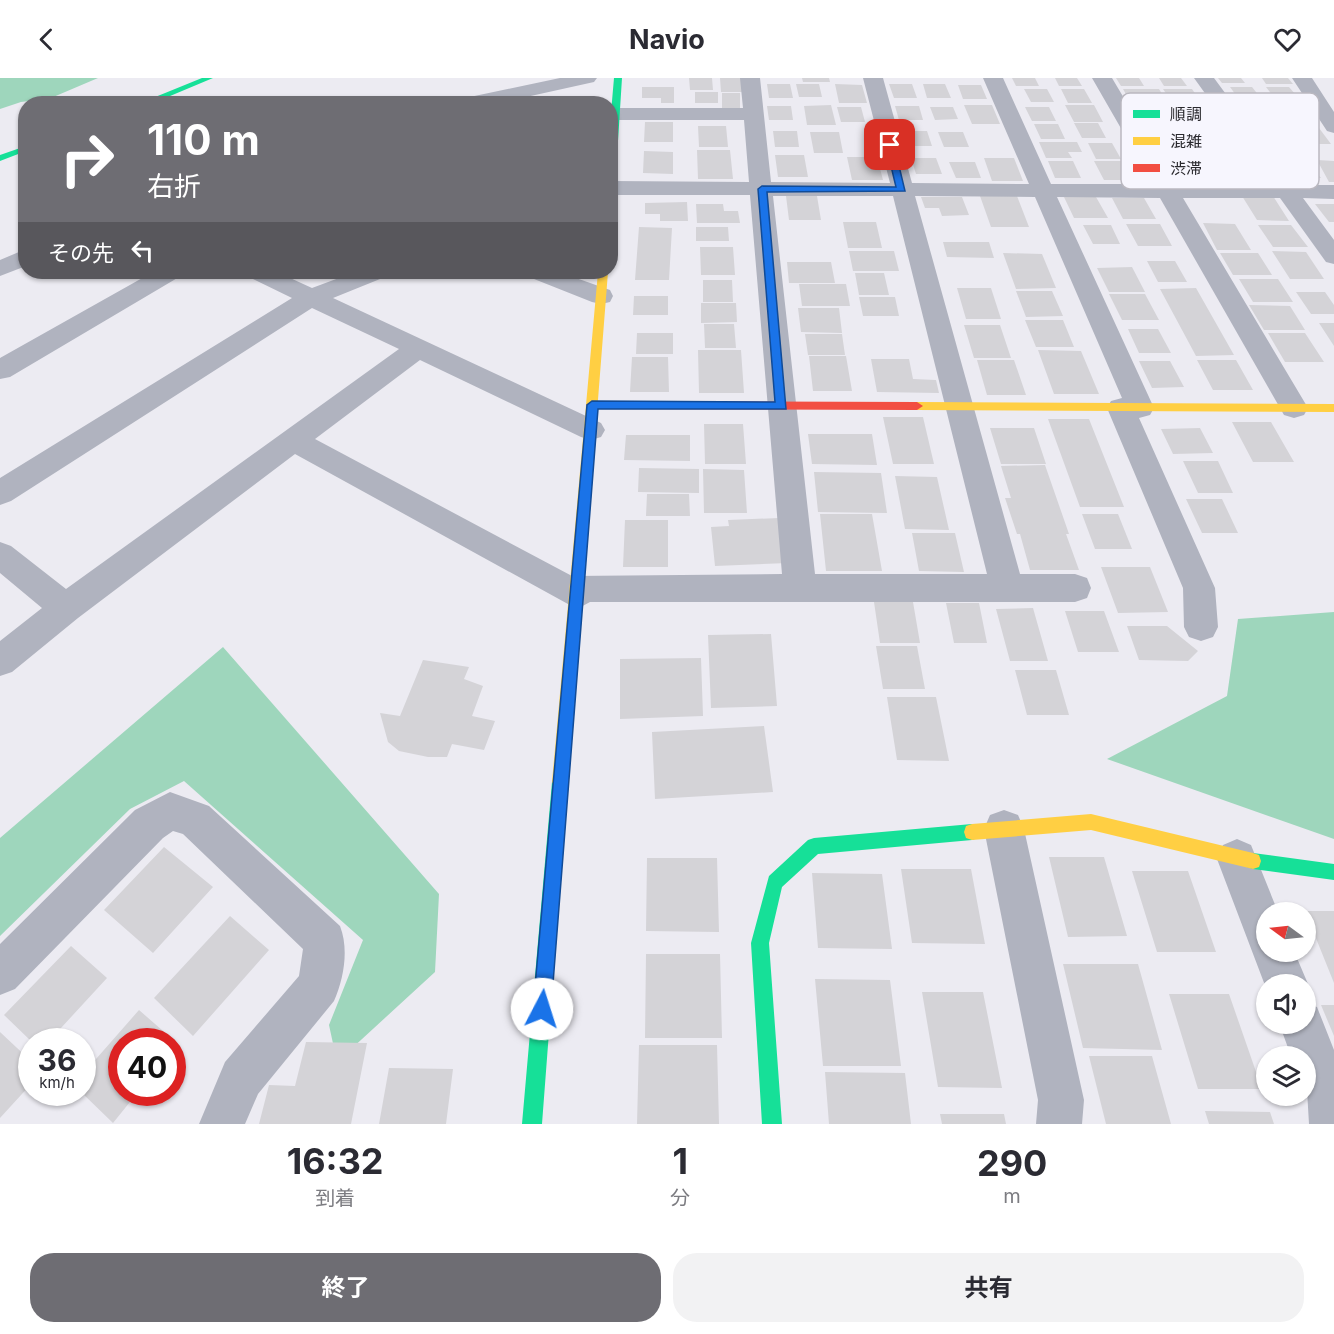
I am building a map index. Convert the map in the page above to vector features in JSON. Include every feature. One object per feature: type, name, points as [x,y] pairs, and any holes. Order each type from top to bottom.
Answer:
[{"type":"street","points":[[163,96],[209,78]]},
{"type":"street","points":[[503,96],[587,78]]},
{"type":"street","points":[[616,96],[618,78]]},
{"type":"street","points":[[750,78],[800,589]]},
{"type":"street","points":[[873,78],[1007,588]]},
{"type":"street","points":[[993,78],[1131,408],[1199,588],[1201,627]]},
{"type":"street","points":[[1102,78],[1121,111]]},
{"type":"street","points":[[1204,78],[1215,93]]},
{"type":"street","points":[[1302,78],[1312,93]]},
{"type":"street","points":[[1319,104],[1334,127]]},
{"type":"street","points":[[618,114],[754,114]]},
{"type":"street","points":[[0,158],[18,151]]},
{"type":"street","points":[[618,188],[1334,192]]},
{"type":"street","points":[[1286,189],[1334,257]]},
{"type":"street","points":[[1168,191],[1294,408]]},
{"type":"street","points":[[0,269],[18,260]]},
{"type":"street","points":[[0,370],[158,279]]},
{"type":"street","points":[[273,279],[417,349],[592,418],[782,406],[1334,408]]},
{"type":"street","points":[[0,493],[311,297],[358,279]]},
{"type":"street","points":[[556,279],[601,296]]},
{"type":"street","points":[[532,1124],[602,279]]},
{"type":"street","points":[[0,661],[66,608],[417,349]]},
{"type":"street","points":[[292,440],[577,592],[1075,588]]},
{"type":"street","points":[[0,555],[66,608]]},
{"type":"street","points":[[0,974],[149,824],[170,811],[195,819],[325,941],[319,986],[241,1078],[222,1124]]},
{"type":"street","points":[[772,1124],[760,943],[776,882],[814,846],[1091,822],[1237,859],[1334,872]]},
{"type":"street","points":[[1004,829],[1061,1100],[1059,1124]]},
{"type":"street","points":[[1237,859],[1256,907]]},
{"type":"street","points":[[1305,1034],[1332,1103],[1332,1124]]},
{"type":"green space","points":[[0,78],[98,78],[56,96],[18,96],[18,103],[0,109]]},
{"type":"green space","points":[[1334,612],[1334,839],[1107,759],[1227,696],[1238,619]]},
{"type":"green space","points":[[223,647],[439,894],[435,972],[337,1062],[329,1025],[363,940],[184,781],[130,809],[0,936],[0,838]]},
{"type":"building","points":[[689,78],[712,78],[713,90],[690,90]]},
{"type":"building","points":[[720,78],[743,78],[744,92],[721,92]]},
{"type":"building","points":[[802,78],[829,78],[830,82],[803,82]]},
{"type":"building","points":[[1012,78],[1035,78],[1039,86],[1016,86]]},
{"type":"building","points":[[1055,78],[1077,78],[1082,86],[1059,86]]},
{"type":"building","points":[[1116,78],[1139,78],[1144,86],[1121,86]]},
{"type":"building","points":[[1159,78],[1181,78],[1187,86],[1164,86]]},
{"type":"building","points":[[1218,78],[1241,78],[1245,83],[1222,83]]},
{"type":"building","points":[[1262,78],[1288,78],[1293,84],[1266,84]]},
{"type":"building","points":[[767,84],[790,84],[793,98],[769,98]]},
{"type":"building","points":[[796,84],[819,84],[822,97],[799,97]]},
{"type":"building","points":[[835,84],[862,85],[867,103],[839,103]]},
{"type":"building","points":[[889,84],[912,84],[917,98],[894,98]]},
{"type":"building","points":[[923,84],[945,84],[951,98],[927,98]]},
{"type":"building","points":[[958,85],[981,85],[987,99],[963,99]]},
{"type":"building","points":[[642,87],[674,87],[674,103],[661,103],[661,98],[642,98]]},
{"type":"building","points":[[1230,87],[1252,87],[1257,93],[1234,93]]},
{"type":"building","points":[[1266,87],[1289,87],[1294,93],[1271,93]]},
{"type":"building","points":[[1024,89],[1047,89],[1054,102],[1031,102]]},
{"type":"building","points":[[1061,89],[1084,89],[1092,103],[1068,103]]},
{"type":"building","points":[[1123,89],[1159,89],[1162,93],[1125,93]]},
{"type":"building","points":[[1163,89],[1192,89],[1195,93],[1166,93]]},
{"type":"building","points":[[695,92],[718,92],[718,103],[695,103]]},
{"type":"building","points":[[722,93],[740,93],[740,109],[722,109]]},
{"type":"building","points":[[831,105],[836,125],[807,125],[804,106]]},
{"type":"building","points":[[964,105],[992,105],[1000,124],[972,124]]},
{"type":"building","points":[[1065,105],[1094,105],[1103,122],[1074,122]]},
{"type":"building","points":[[767,106],[791,106],[793,120],[769,120]]},
{"type":"building","points":[[895,106],[919,106],[923,120],[899,120]]},
{"type":"building","points":[[837,107],[861,107],[865,122],[841,122]]},
{"type":"building","points":[[930,107],[953,107],[958,119],[935,120]]},
{"type":"building","points":[[1025,107],[1049,107],[1056,121],[1032,121]]},
{"type":"building","points":[[645,122],[673,122],[673,142],[644,142]]},
{"type":"building","points":[[1074,123],[1098,123],[1106,138],[1082,138]]},
{"type":"building","points":[[1034,124],[1058,124],[1065,139],[1041,139]]},
{"type":"building","points":[[698,126],[726,126],[728,147],[699,147]]},
{"type":"building","points":[[1319,128],[1331,144],[1319,144]]},
{"type":"building","points":[[773,131],[797,131],[799,147],[775,147]]},
{"type":"building","points":[[903,131],[927,131],[932,146],[908,146]]},
{"type":"building","points":[[810,132],[839,132],[843,153],[814,153]]},
{"type":"building","points":[[938,132],[963,132],[969,147],[944,147]]},
{"type":"building","points":[[1039,142],[1077,142],[1082,152],[1068,152],[1072,158],[1046,158]]},
{"type":"building","points":[[1088,143],[1112,143],[1121,159],[1096,159]]},
{"type":"building","points":[[697,150],[730,150],[733,179],[698,179]]},
{"type":"building","points":[[644,151],[673,152],[673,174],[643,173]]},
{"type":"building","points":[[775,155],[804,155],[808,177],[778,177]]},
{"type":"building","points":[[847,157],[877,157],[883,180],[852,180]]},
{"type":"building","points":[[911,158],[936,158],[942,174],[916,174]]},
{"type":"building","points":[[984,158],[1014,158],[1023,181],[992,181]]},
{"type":"building","points":[[1319,160],[1334,161],[1334,182],[1329,182]]},
{"type":"building","points":[[1048,161],[1073,161],[1081,178],[1055,178]]},
{"type":"building","points":[[1094,161],[1121,161],[1121,180],[1104,180]]},
{"type":"building","points":[[949,162],[975,162],[981,178],[956,178]]},
{"type":"building","points":[[786,196],[817,196],[821,220],[789,220]]},
{"type":"building","points":[[980,196],[1017,196],[1029,227],[991,227]]},
{"type":"building","points":[[1242,196],[1273,196],[1289,221],[1257,220]]},
{"type":"building","points":[[921,197],[962,197],[969,215],[942,216],[939,208],[925,208]]},
{"type":"building","points":[[1064,197],[1096,197],[1108,218],[1074,218]]},
{"type":"building","points":[[1112,198],[1144,198],[1156,219],[1123,219]]},
{"type":"building","points":[[687,202],[688,221],[660,221],[660,214],[645,214],[645,203]]},
{"type":"building","points":[[696,204],[723,204],[724,211],[738,211],[740,223],[697,223]]},
{"type":"building","points":[[1315,204],[1334,204],[1334,222],[1329,222]]},
{"type":"building","points":[[843,222],[876,222],[882,248],[848,248]]},
{"type":"building","points":[[1203,223],[1235,224],[1251,250],[1217,250]]},
{"type":"building","points":[[1126,224],[1160,224],[1172,246],[1138,246]]},
{"type":"building","points":[[1083,225],[1111,225],[1120,244],[1093,244]]},
{"type":"building","points":[[1258,225],[1291,225],[1308,247],[1273,247]]},
{"type":"building","points":[[639,227],[672,228],[669,280],[635,280]]},
{"type":"building","points":[[696,227],[728,227],[729,241],[696,241]]},
{"type":"building","points":[[943,242],[989,242],[994,258],[947,257]]},
{"type":"building","points":[[700,247],[733,247],[735,275],[701,275]]},
{"type":"building","points":[[849,251],[894,251],[899,271],[853,271]]},
{"type":"building","points":[[1272,251],[1306,252],[1324,279],[1290,279]]},
{"type":"building","points":[[1003,253],[1042,254],[1056,288],[1016,289]]},
{"type":"building","points":[[1220,253],[1258,253],[1272,275],[1233,275]]},
{"type":"building","points":[[1147,261],[1175,261],[1187,282],[1158,282]]},
{"type":"building","points":[[787,262],[831,262],[835,283],[789,283]]},
{"type":"building","points":[[1132,267],[1145,292],[1109,292],[1097,268]]},
{"type":"building","points":[[855,273],[884,273],[889,295],[859,295]]},
{"type":"building","points":[[1239,279],[1278,279],[1293,302],[1253,302]]},
{"type":"building","points":[[703,280],[732,280],[733,302],[703,302]]},
{"type":"building","points":[[799,284],[846,284],[850,306],[802,306]]},
{"type":"building","points":[[957,288],[991,288],[1001,319],[966,319]]},
{"type":"building","points":[[1196,288],[1234,355],[1196,356],[1160,289]]},
{"type":"building","points":[[1016,291],[1052,291],[1063,316],[1026,317]]},
{"type":"building","points":[[1296,292],[1325,292],[1334,305],[1334,314],[1311,314]]},
{"type":"building","points":[[1109,294],[1145,294],[1159,320],[1122,320]]},
{"type":"building","points":[[634,296],[668,296],[668,315],[633,315]]},
{"type":"building","points":[[859,297],[895,297],[899,316],[863,316]]},
{"type":"building","points":[[701,303],[736,303],[737,322],[701,323]]},
{"type":"building","points":[[1249,305],[1290,306],[1305,330],[1264,330]]},
{"type":"building","points":[[798,308],[839,308],[842,333],[801,332]]},
{"type":"building","points":[[1025,320],[1063,320],[1074,347],[1036,347]]},
{"type":"building","points":[[1319,323],[1334,323],[1334,346]]},
{"type":"building","points":[[704,324],[734,324],[736,348],[705,348]]},
{"type":"building","points":[[964,325],[1000,325],[1011,358],[974,358]]},
{"type":"building","points":[[1128,329],[1158,329],[1171,353],[1139,353]]},
{"type":"building","points":[[637,333],[673,333],[673,354],[636,354]]},
{"type":"building","points":[[1268,333],[1305,333],[1324,362],[1285,362]]},
{"type":"building","points":[[805,334],[842,334],[845,355],[808,355]]},
{"type":"building","points":[[698,350],[741,350],[744,393],[699,393]]},
{"type":"building","points":[[1038,350],[1081,351],[1099,394],[1054,394]]},
{"type":"building","points":[[809,356],[846,356],[852,391],[813,391]]},
{"type":"building","points":[[632,357],[668,357],[669,392],[630,392]]},
{"type":"building","points":[[871,359],[909,359],[913,379],[936,380],[939,393],[877,392]]},
{"type":"building","points":[[977,360],[1014,360],[1026,395],[987,395]]},
{"type":"building","points":[[1197,360],[1236,360],[1253,390],[1213,390]]},
{"type":"building","points":[[1139,361],[1170,361],[1184,387],[1152,388]]},
{"type":"building","points":[[883,417],[923,417],[934,464],[893,464]]},
{"type":"building","points":[[1048,419],[1089,419],[1124,507],[1080,507]]},
{"type":"building","points":[[1232,422],[1271,422],[1294,462],[1253,462]]},
{"type":"building","points":[[704,424],[743,424],[746,464],[705,464]]},
{"type":"building","points":[[990,428],[1034,428],[1046,464],[1001,464]]},
{"type":"building","points":[[1200,428],[1213,453],[1173,454],[1161,429]]},
{"type":"building","points":[[808,434],[872,434],[877,465],[812,464]]},
{"type":"building","points":[[626,435],[690,435],[690,461],[624,460]]},
{"type":"building","points":[[1183,461],[1218,461],[1233,493],[1198,493]]},
{"type":"building","points":[[1045,465],[1079,570],[1030,570],[1020,534],[1017,534],[1005,498],[1011,498],[1001,466]]},
{"type":"building","points":[[639,468],[699,469],[699,493],[638,492]]},
{"type":"building","points":[[703,469],[744,470],[747,513],[704,513]]},
{"type":"building","points":[[814,472],[881,473],[887,513],[818,512]]},
{"type":"building","points":[[895,476],[937,477],[949,530],[905,529]]},
{"type":"building","points":[[647,494],[689,494],[690,516],[646,516]]},
{"type":"building","points":[[1186,499],[1222,499],[1238,533],[1202,533]]},
{"type":"building","points":[[820,514],[872,514],[882,571],[826,571]]},
{"type":"building","points":[[1082,514],[1118,514],[1132,549],[1095,549]]},
{"type":"building","points":[[779,518],[788,563],[715,566],[711,527],[729,526],[728,520]]},
{"type":"building","points":[[625,520],[668,520],[668,567],[623,567]]},
{"type":"building","points":[[912,533],[955,533],[964,572],[919,571]]},
{"type":"building","points":[[1101,567],[1150,567],[1168,612],[1118,613]]},
{"type":"building","points":[[874,602],[913,602],[920,643],[880,643]]},
{"type":"building","points":[[946,603],[979,603],[987,643],[954,643]]},
{"type":"building","points":[[1033,608],[1048,661],[1010,661],[996,609]]},
{"type":"building","points":[[1065,611],[1104,611],[1119,652],[1078,652]]},
{"type":"building","points":[[1127,626],[1167,626],[1198,651],[1188,661],[1139,660]]},
{"type":"building","points":[[771,634],[777,706],[711,708],[708,635]]},
{"type":"building","points":[[876,646],[917,646],[925,689],[883,689]]},
{"type":"building","points":[[701,658],[703,716],[620,719],[620,659]]},
{"type":"building","points":[[423,660],[469,667],[464,679],[483,686],[472,716],[495,721],[484,750],[452,744],[447,757],[428,757],[399,751],[388,742],[380,713],[400,716]]},
{"type":"building","points":[[1015,670],[1056,670],[1069,715],[1027,715]]},
{"type":"building","points":[[887,697],[936,697],[949,761],[897,760]]},
{"type":"building","points":[[764,726],[773,792],[655,799],[652,732]]},
{"type":"building","points":[[164,847],[213,887],[153,953],[104,910]]},
{"type":"building","points":[[1049,857],[1104,857],[1127,936],[1068,937]]},
{"type":"building","points":[[647,858],[717,858],[719,932],[646,931]]},
{"type":"building","points":[[901,869],[971,869],[985,944],[912,943]]},
{"type":"building","points":[[1132,871],[1188,871],[1216,952],[1157,952]]},
{"type":"building","points":[[812,873],[882,874],[892,949],[818,948]]},
{"type":"building","points":[[1316,911],[1334,911],[1334,983],[1316,938]]},
{"type":"building","points":[[230,916],[269,950],[193,1036],[154,998]]},
{"type":"building","points":[[71,946],[107,978],[61,1028],[18,1028],[4,1015]]},
{"type":"building","points":[[646,954],[720,954],[722,1038],[645,1038]]},
{"type":"building","points":[[1063,964],[1138,964],[1162,1050],[1083,1048]]},
{"type":"building","points":[[815,979],[890,980],[901,1066],[823,1066]]},
{"type":"building","points":[[922,992],[983,992],[1002,1088],[938,1087]]},
{"type":"building","points":[[1169,994],[1229,994],[1256,1072],[1256,1089],[1198,1089]]},
{"type":"building","points":[[1321,1005],[1334,1005],[1334,1036]]},
{"type":"building","points":[[139,1010],[160,1028],[123,1028]]},
{"type":"building","points":[[0,1032],[18,1049],[18,1098],[0,1118]]},
{"type":"building","points":[[306,1042],[367,1043],[351,1124],[259,1124],[269,1085],[295,1086]]},
{"type":"building","points":[[108,1045],[108,1106],[127,1106],[113,1123],[95,1106],[96,1059]]},
{"type":"building","points":[[639,1045],[717,1045],[719,1124],[637,1124]]},
{"type":"building","points":[[1089,1056],[1152,1056],[1171,1124],[1106,1124]]},
{"type":"building","points":[[389,1068],[453,1069],[446,1124],[379,1124]]},
{"type":"building","points":[[825,1072],[905,1073],[911,1124],[829,1124]]},
{"type":"building","points":[[1205,1111],[1270,1112],[1274,1124],[1209,1124]]},
{"type":"building","points":[[940,1114],[1004,1114],[1006,1124],[942,1124]]},
{"type":"traffic: fast","points":[[163,96],[209,78]]},
{"type":"traffic: fast","points":[[617,96],[618,78]]},
{"type":"traffic: fast","points":[[0,158],[18,151]]},
{"type":"traffic: fast","points":[[532,1124],[560,782]]},
{"type":"traffic: fast","points":[[772,1124],[760,943],[775,882],[814,846],[972,832]]},
{"type":"traffic: fast","points":[[1253,861],[1334,872]]},
{"type":"traffic: slow","points":[[560,782],[602,279]]},
{"type":"traffic: slow","points":[[917,406],[1334,408]]},
{"type":"traffic: slow","points":[[972,832],[1091,822],[1253,861]]},
{"type":"traffic: jam","points":[[592,405],[917,406]]},
{"type":"route","points":[[542,1009],[592,405],[782,406],[762,189],[902,189],[890,145]]}]
